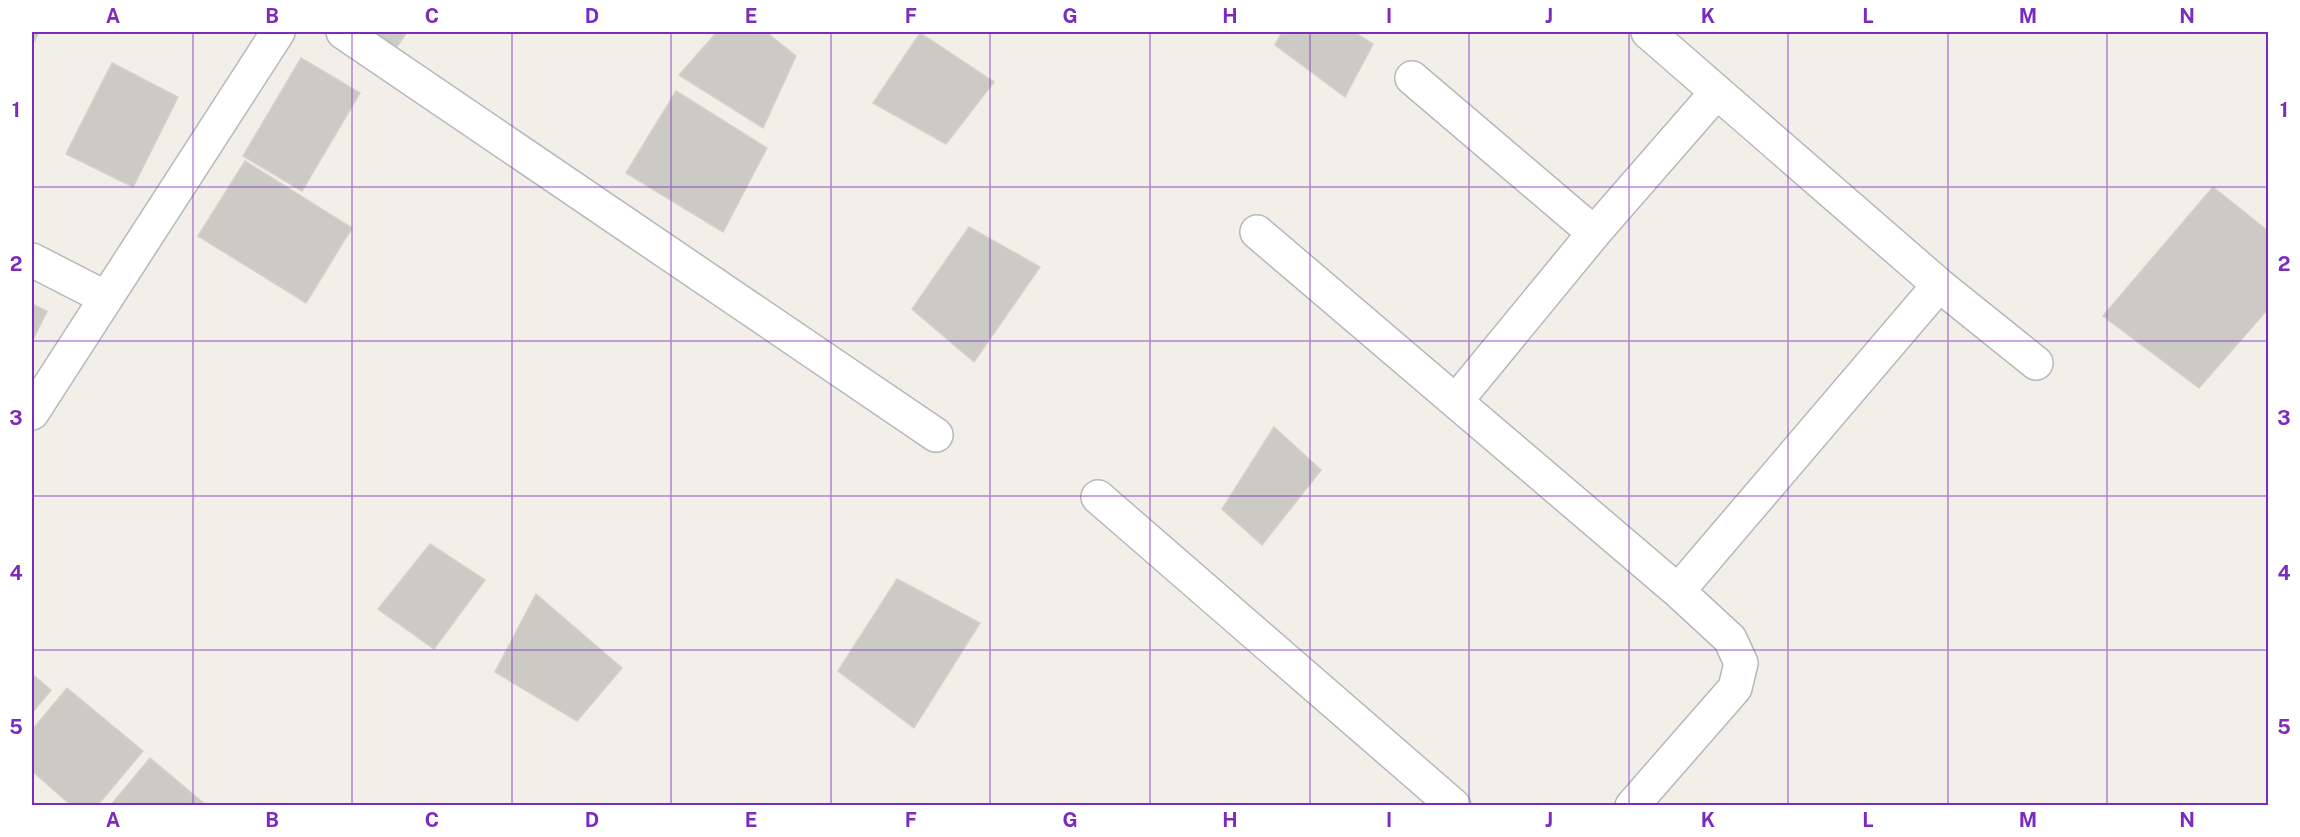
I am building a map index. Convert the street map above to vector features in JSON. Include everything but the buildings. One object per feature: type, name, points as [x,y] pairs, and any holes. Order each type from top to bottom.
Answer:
[{"type":"street","points":[[32,413],[278,32]]},
{"type":"street","points":[[343,32],[936,435]]},
{"type":"street","points":[[1648,32],[1939,285],[2036,363]]},
{"type":"street","points":[[1412,78],[1594,233]]},
{"type":"street","points":[[1456,401],[1594,233],[1716,93]]},
{"type":"street","points":[[1257,232],[1678,591],[1730,639],[1741,663],[1736,687],[1632,806]]},
{"type":"street","points":[[32,260],[106,298]]},
{"type":"street","points":[[1678,591],[1939,285]]},
{"type":"street","points":[[1098,497],[1454,806]]}]
